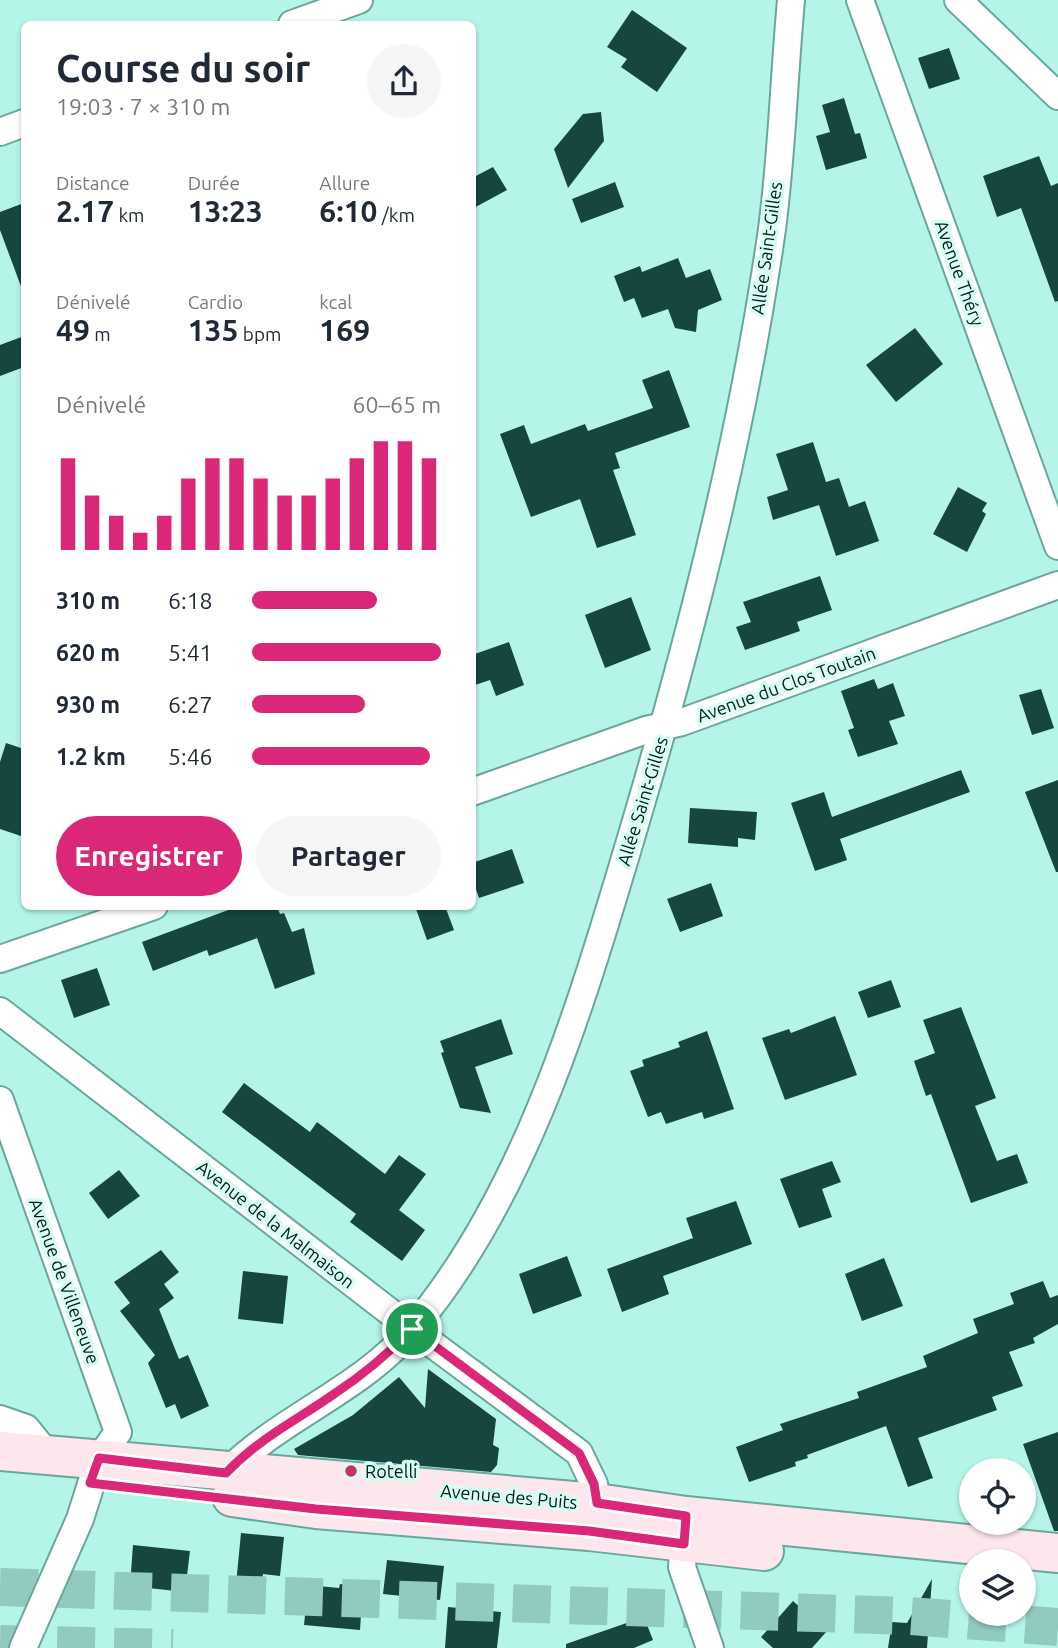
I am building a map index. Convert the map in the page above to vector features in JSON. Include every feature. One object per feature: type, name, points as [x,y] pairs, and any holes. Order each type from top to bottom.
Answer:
[{"type":"street","points":[[300,21],[359,0]]},
{"type":"street","name":"Allée Saint-Gilles","points":[[226,1473],[272,1432],[332,1396],[384,1358],[412,1329],[450,1281],[510,1178],[556,1062],[604,928],[665,725],[725,484],[772,226],[791,0]]},
{"type":"street","name":"Avenue Théry","points":[[860,0],[1058,546]]},
{"type":"street","points":[[958,0],[1058,96]]},
{"type":"street","points":[[0,132],[21,124]]},
{"type":"street","name":"Avenue du Clos Toutain","points":[[476,791],[665,725],[682,722],[1058,585]]},
{"type":"street","points":[[0,959],[142,910]]},
{"type":"street","name":"Avenue de la Malmaison","points":[[0,1011],[412,1329],[579,1453],[594,1484],[597,1503]]},
{"type":"street","name":"Avenue de Villeneuve","points":[[0,1100],[118,1432],[94,1471]]},
{"type":"street","points":[[0,1419],[26,1428],[48,1455]]},
{"type":"street","name":"Avenue des Puits","points":[[0,1451],[48,1455],[94,1471],[401,1502],[597,1503],[685,1530]]},
{"type":"street","points":[[23,1648],[80,1519],[94,1471]]},
{"type":"street","name":"Avenue des Puits","points":[[0,1474],[94,1471],[226,1473],[589,1531],[685,1530],[959,1556]]},
{"type":"street","points":[[685,1530],[682,1567],[709,1648]]},
{"type":"street","name":"Avenue des Puits","points":[[1036,1555],[1058,1553]]},
{"type":"street","points":[[1036,1576],[1058,1578]]},
{"type":"building","points":[[632,10],[687,48],[657,92],[621,67],[627,59],[607,47]]},
{"type":"building","points":[[949,48],[960,79],[929,89],[918,58]]},
{"type":"building","points":[[844,98],[855,134],[860,133],[867,158],[826,170],[816,136],[830,132],[822,105]]},
{"type":"building","points":[[601,112],[604,141],[568,188],[554,149],[583,114]]},
{"type":"building","points":[[1039,156],[1051,186],[1058,183],[1058,301],[1055,302],[1021,208],[997,217],[983,176]]},
{"type":"building","points":[[493,167],[507,190],[476,207],[476,176]]},
{"type":"building","points":[[615,182],[624,207],[581,223],[572,199]]},
{"type":"building","points":[[21,204],[21,286],[0,230],[0,212]]},
{"type":"building","points":[[678,258],[686,278],[710,269],[722,300],[698,310],[696,332],[675,328],[668,309],[642,318],[634,298],[624,302],[614,276],[640,266],[642,272]]},
{"type":"building","points":[[915,328],[943,364],[896,402],[866,365]]},
{"type":"building","points":[[21,337],[21,368],[0,376],[0,345]]},
{"type":"building","points":[[669,370],[690,427],[615,453],[620,468],[613,470],[636,535],[597,548],[580,499],[531,517],[500,434],[524,425],[531,444],[585,424],[588,431],[653,408],[642,380]]},
{"type":"building","points":[[813,442],[826,482],[839,478],[849,507],[865,501],[879,541],[836,556],[819,505],[773,520],[767,497],[788,490],[776,454]]},
{"type":"building","points":[[958,487],[987,503],[982,511],[986,514],[967,552],[933,534]]},
{"type":"building","points":[[820,576],[832,610],[797,622],[800,631],[745,650],[736,627],[751,622],[743,602]]},
{"type":"building","points":[[631,597],[651,650],[605,668],[585,615]]},
{"type":"building","points":[[509,642],[524,685],[496,696],[490,680],[476,685],[476,654]]},
{"type":"building","points":[[874,679],[878,689],[893,683],[905,716],[889,721],[898,744],[858,757],[848,730],[854,728],[841,691]]},
{"type":"building","points":[[1041,689],[1054,728],[1032,735],[1019,695]]},
{"type":"building","points":[[6,743],[21,748],[21,836],[0,829],[0,762]]},
{"type":"building","points":[[961,770],[970,792],[840,839],[847,860],[815,871],[791,803],[824,792],[832,817]]},
{"type":"building","points":[[1058,780],[1058,872],[1056,872],[1025,792]]},
{"type":"building","points":[[690,808],[757,812],[755,840],[738,838],[738,847],[688,843]]},
{"type":"building","points":[[512,849],[524,883],[479,898],[476,889],[476,862]]},
{"type":"building","points":[[711,883],[723,916],[680,932],[667,899]]},
{"type":"building","points":[[228,910],[278,910],[280,914],[284,913],[292,932],[304,928],[315,974],[275,989],[257,938],[209,956],[207,950],[153,971],[142,942]]},
{"type":"building","points":[[416,910],[446,910],[454,930],[427,940]]},
{"type":"building","points":[[97,968],[110,1005],[74,1018],[61,980]]},
{"type":"building","points":[[891,980],[901,1007],[868,1018],[858,992]]},
{"type":"building","points":[[961,1007],[996,1098],[975,1106],[997,1161],[1017,1154],[1028,1183],[971,1203],[931,1094],[926,1096],[914,1061],[935,1053],[923,1020]]},
{"type":"building","points":[[835,1016],[857,1075],[785,1100],[762,1038],[789,1029],[791,1033]]},
{"type":"building","points":[[501,1019],[513,1054],[475,1067],[491,1113],[460,1108],[441,1053],[444,1052],[440,1041]]},
{"type":"building","points":[[707,1031],[734,1109],[704,1119],[702,1112],[666,1124],[661,1112],[648,1117],[630,1071],[644,1066],[642,1060],[680,1047],[678,1042]]},
{"type":"building","points":[[244,1083],[310,1132],[317,1122],[385,1174],[399,1155],[426,1174],[399,1210],[425,1230],[402,1261],[350,1222],[356,1214],[222,1112]]},
{"type":"building","points":[[832,1161],[841,1182],[822,1189],[832,1217],[799,1228],[780,1179]]},
{"type":"building","points":[[119,1170],[140,1196],[108,1219],[89,1193]]},
{"type":"building","points":[[736,1201],[752,1244],[663,1276],[669,1294],[622,1312],[607,1269],[693,1238],[686,1218]]},
{"type":"building","points":[[161,1250],[179,1272],[164,1284],[174,1298],[159,1309],[179,1359],[188,1355],[209,1406],[181,1419],[175,1404],[166,1408],[148,1363],[155,1355],[120,1311],[130,1303],[114,1282]]},
{"type":"building","points":[[567,1256],[582,1296],[533,1314],[519,1274]]},
{"type":"building","points":[[884,1258],[903,1306],[862,1321],[845,1274]]},
{"type":"building","points":[[243,1271],[288,1276],[283,1324],[238,1319]]},
{"type":"building","points":[[1043,1281],[1050,1298],[1058,1295],[1058,1324],[1033,1338],[1035,1343],[1009,1352],[1023,1386],[992,1397],[997,1410],[918,1438],[933,1478],[908,1487],[886,1426],[807,1455],[808,1458],[795,1462],[796,1466],[749,1482],[736,1447],[783,1430],[780,1424],[859,1398],[857,1392],[927,1367],[923,1356],[978,1333],[973,1319],[1014,1304],[1010,1293]]},
{"type":"building","points":[[428,1369],[496,1419],[493,1445],[499,1448],[497,1465],[491,1472],[298,1455],[294,1449],[353,1415],[399,1377],[425,1408]]},
{"type":"building","points":[[1058,1432],[1058,1531],[1054,1531],[1036,1480],[1036,1458],[1028,1458],[1023,1444]]},
{"type":"building","points":[[241,1533],[284,1537],[280,1576],[263,1574],[261,1586],[236,1584]]},
{"type":"building","points":[[133,1545],[190,1551],[185,1592],[130,1586]]},
{"type":"building","points":[[387,1560],[444,1566],[440,1600],[383,1594]]},
{"type":"building","points":[[932,1579],[927,1648],[888,1648],[892,1622],[907,1623]]},
{"type":"building","points":[[340,1584],[363,1586],[360,1630],[304,1625],[308,1585],[339,1588]]},
{"type":"building","points":[[793,1601],[827,1631],[812,1648],[773,1648],[761,1637]]},
{"type":"building","points":[[448,1607],[501,1612],[497,1648],[445,1648]]},
{"type":"building","points":[[644,1617],[653,1640],[634,1648],[566,1648],[566,1644]]},
{"type":"tunnel","points":[[0,1587],[910,1616],[1058,1627]]},
{"type":"tunnel","points":[[0,1644],[173,1648]]},
{"type":"place","name":"Rotelli","points":[[351,1471]]},
{"type":"route","points":[[412,1329],[579,1453],[594,1484],[597,1503],[686,1516],[684,1544],[589,1531],[316,1509],[224,1496],[90,1483],[99,1458],[226,1473],[250,1448],[332,1396],[384,1358],[412,1329]]}]
